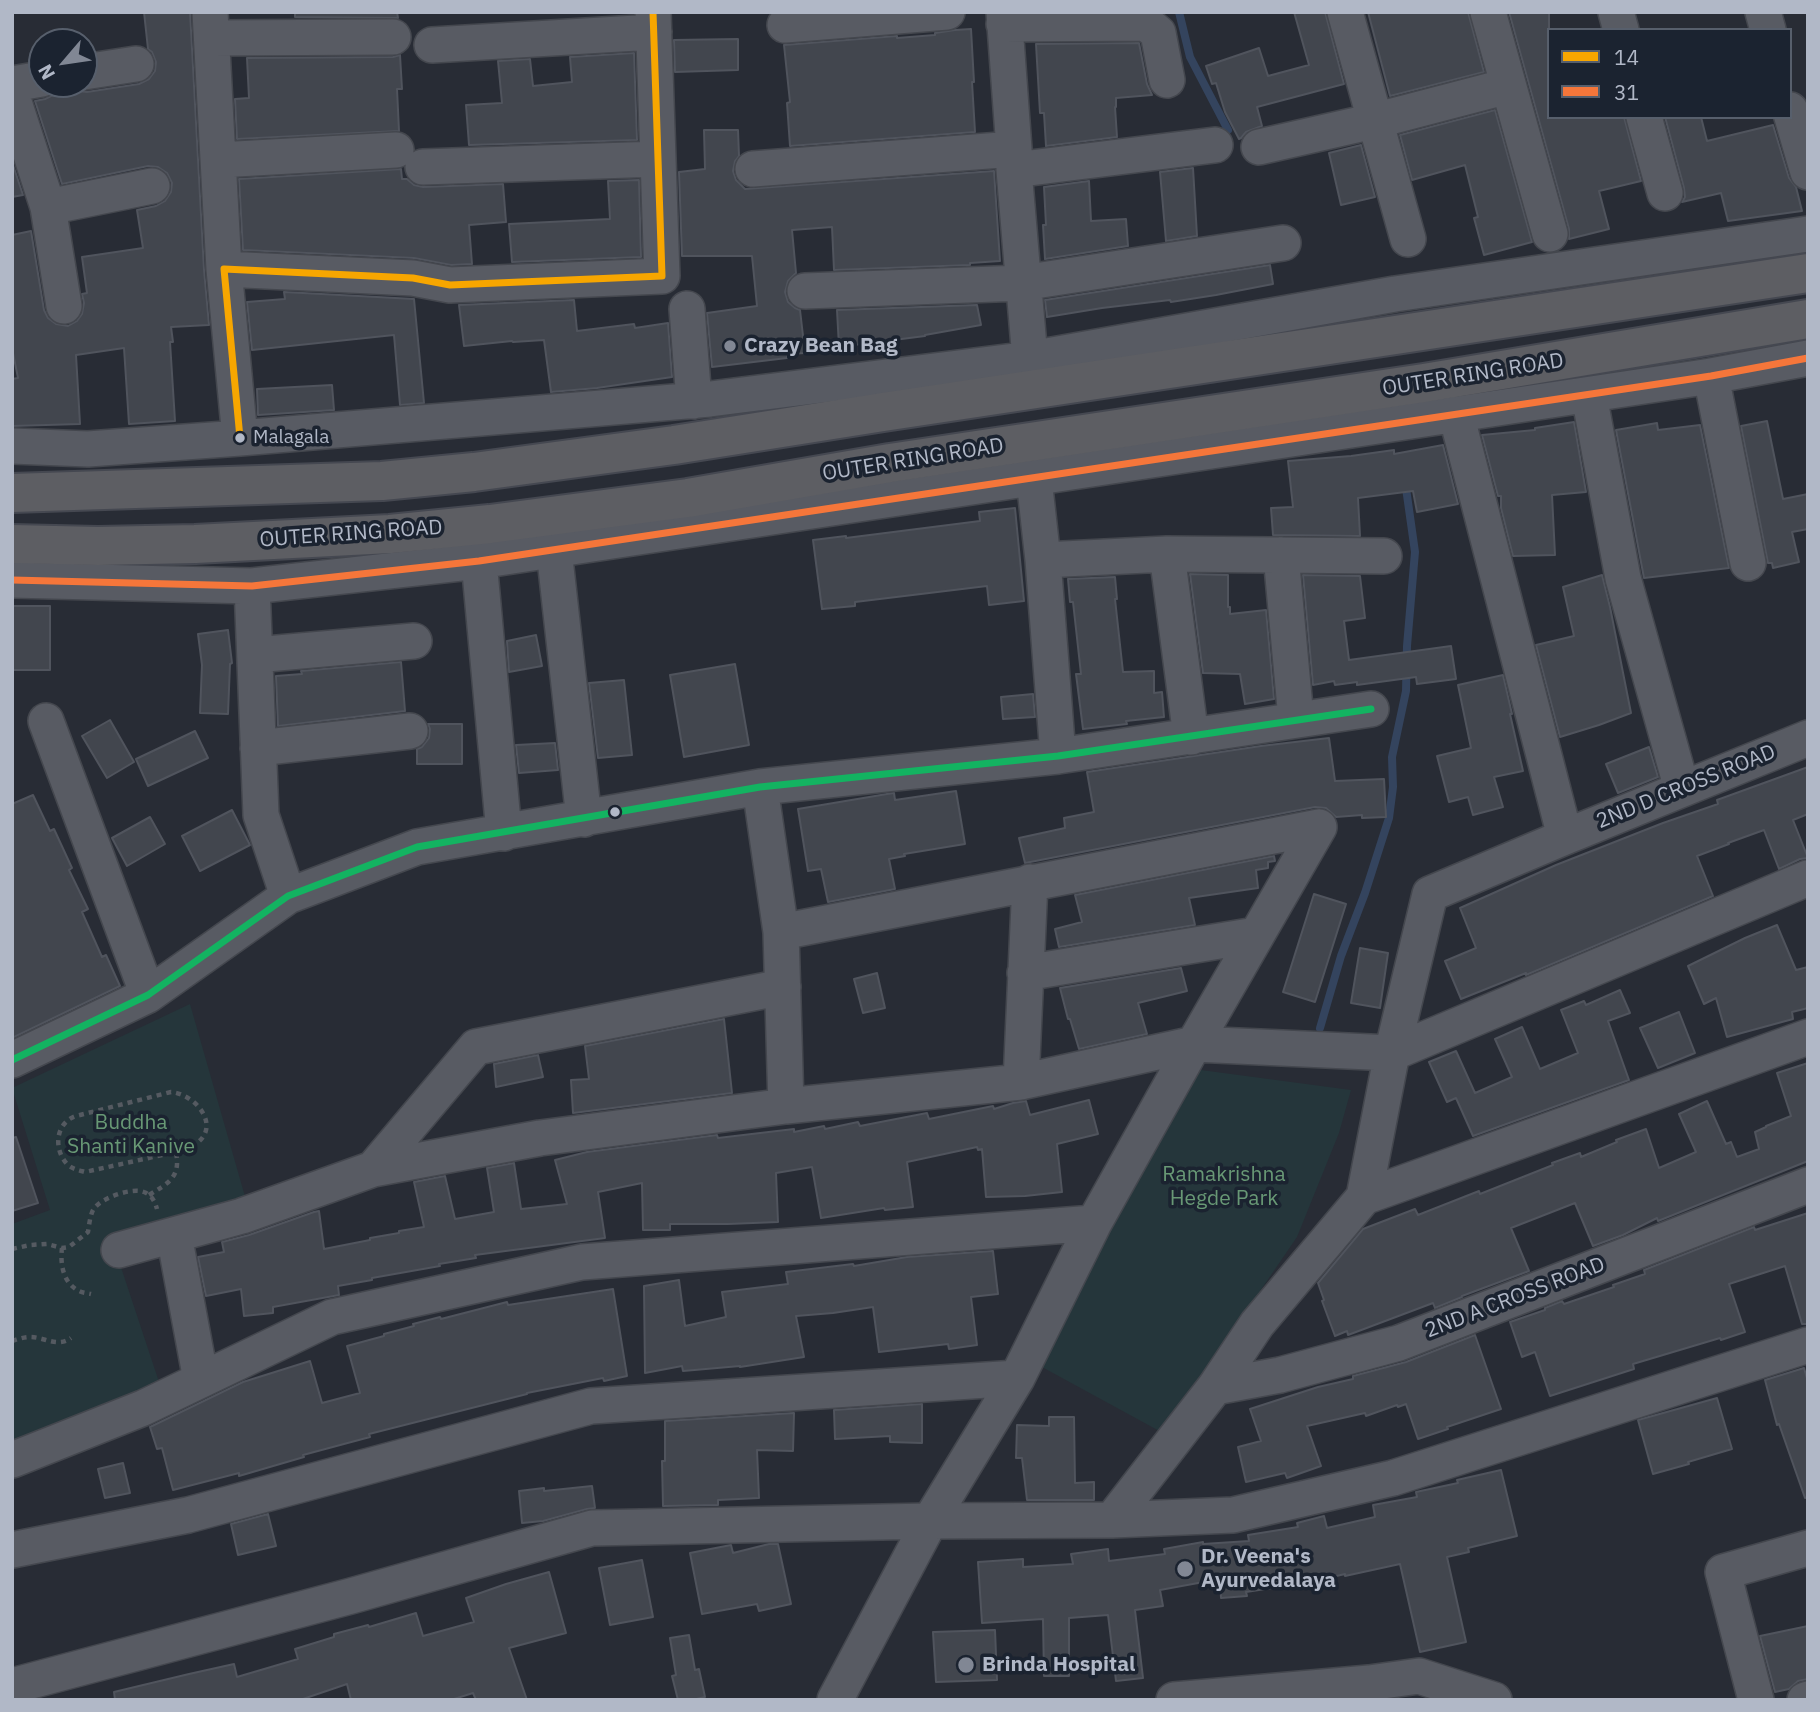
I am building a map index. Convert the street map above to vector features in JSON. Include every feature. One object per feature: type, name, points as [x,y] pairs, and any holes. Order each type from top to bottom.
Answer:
[{"type":"highway","points":[[12,493],[382,481],[474,472],[674,446],[1802,274]]},
{"type":"highway","name":"OUTER RING ROAD","points":[[12,544],[195,544],[390,534],[490,524],[688,498],[890,463],[1424,383],[1805,319]]},
{"type":"street","points":[[785,25],[947,12]]},
{"type":"street","points":[[1345,12],[1408,239]]},
{"type":"street","points":[[1488,12],[1550,234]]},
{"type":"street","points":[[1030,359],[1022,283],[1004,18],[1146,23],[1158,33],[1167,80]]},
{"type":"street","points":[[224,270],[413,278],[450,285],[662,276],[653,22],[432,44]]},
{"type":"street","points":[[240,439],[224,270],[211,25],[393,37]]},
{"type":"street","points":[[98,70],[136,64]]},
{"type":"street","points":[[1259,147],[1374,121],[1508,86]]},
{"type":"street","points":[[12,96],[48,207],[65,306]]},
{"type":"street","points":[[1792,117],[1808,172]]},
{"type":"street","points":[[1645,119],[1665,193]]},
{"type":"street","points":[[752,169],[1014,160],[1215,145]]},
{"type":"street","points":[[219,160],[658,159]]},
{"type":"street","points":[[48,207],[152,186]]},
{"type":"street","points":[[12,446],[88,449],[240,439],[694,401],[1030,359],[1395,294],[1808,234]]},
{"type":"street","points":[[805,291],[1022,283],[1283,243]]},
{"type":"street","points":[[687,309],[694,401]]},
{"type":"street","points":[[12,580],[253,586],[479,561],[1589,395],[1808,358]]},
{"type":"street","points":[[1711,376],[1748,563]]},
{"type":"street","points":[[1589,395],[1623,578],[1682,789]]},
{"type":"street","points":[[1456,414],[1565,837]]},
{"type":"street","points":[[1034,479],[1058,756]]},
{"type":"street","points":[[554,550],[584,818]]},
{"type":"street","points":[[1043,560],[1167,554],[1384,556]]},
{"type":"street","points":[[1167,554],[1191,737]]},
{"type":"street","points":[[1281,555],[1296,719]]},
{"type":"street","points":[[479,561],[504,833]]},
{"type":"street","points":[[253,586],[261,815],[288,896]]},
{"type":"street","points":[[255,655],[414,641]]},
{"type":"street","points":[[12,1060],[148,995],[288,896],[417,847],[760,787],[1058,756],[1371,709]]},
{"type":"street","points":[[46,721],[148,995]]},
{"type":"street","points":[[258,748],[410,731]]},
{"type":"street","name":"2ND D CROSS ROAD","points":[[1392,1052],[1430,894],[1808,738]]},
{"type":"street","points":[[760,787],[781,932],[786,1106]]},
{"type":"street","points":[[781,932],[1319,827],[1094,1223],[1017,1378],[930,1521],[835,1700]]},
{"type":"street","points":[[119,1250],[242,1216],[373,1169],[540,1138],[786,1106],[1021,1082],[1194,1044],[1392,1052],[1808,878]]},
{"type":"street","points":[[1021,1082],[1030,883]]},
{"type":"street","points":[[1025,973],[1256,935]]},
{"type":"street","points":[[373,1169],[476,1047],[783,987]]},
{"type":"street","points":[[1364,1197],[1808,1037]]},
{"type":"street","points":[[1112,1520],[1215,1387],[1257,1324],[1364,1197],[1392,1052]]},
{"type":"street","name":"2ND A CROSS ROAD","points":[[1215,1387],[1280,1375],[1399,1343],[1808,1185]]},
{"type":"street","points":[[12,1460],[143,1408],[332,1317],[582,1262],[1094,1223]]},
{"type":"street","points":[[169,1236],[201,1380]]},
{"type":"street","points":[[12,1686],[351,1596],[592,1528],[1233,1516],[1393,1478],[1808,1345]]},
{"type":"street","points":[[12,1550],[188,1515],[591,1406],[1017,1378]]},
{"type":"street","points":[[1756,1700],[1723,1572],[1808,1548]]},
{"type":"street","points":[[1174,1700],[1372,1692],[1419,1676],[1494,1700]]},
{"type":"path","points":[[171,1092],[186,1095],[205,1116],[206,1130],[198,1143],[176,1152],[85,1172],[66,1163],[58,1139],[61,1126],[68,1119],[171,1092]]},
{"type":"path","points":[[149,1195],[171,1181],[176,1168],[176,1152]]},
{"type":"path","points":[[12,1249],[47,1244],[69,1247],[88,1232],[93,1210],[102,1201],[127,1191],[144,1191],[154,1199],[169,1236]]},
{"type":"path","points":[[62,1248],[60,1263],[67,1281],[79,1291],[91,1294]]},
{"type":"path","points":[[12,1341],[33,1336],[56,1343],[66,1342],[71,1338]]},
{"type":"green space","name":"Buddha Shanti Kanive","points":[[190,1004],[246,1200],[111,1237],[159,1382],[12,1441],[12,1224],[50,1210],[12,1088]]},
{"type":"green space","name":"Ramakrishna Hegde Park","points":[[1186,1068],[1351,1090],[1339,1133],[1297,1237],[1163,1433],[1042,1367]]},
{"type":"building","points":[[144,12],[190,12],[209,325],[171,327],[175,421],[129,424],[124,348],[76,355],[80,424],[12,426],[12,379],[18,378],[12,348],[12,235],[31,231],[44,310],[48,318],[56,324],[68,326],[82,314],[82,294],[87,293],[82,257],[143,248],[137,210],[165,201],[171,192],[172,183],[167,173],[158,167],[148,166],[62,184],[35,101],[47,98],[98,98],[98,90],[139,84],[149,79],[155,71],[156,62],[148,49]]},
{"type":"building","points":[[295,12],[397,12],[398,18],[295,17]]},
{"type":"building","points":[[1294,12],[1325,12],[1344,84],[1257,107],[1262,126],[1246,132],[1239,139],[1225,112],[1216,83],[1212,84],[1206,66],[1259,48],[1268,76],[1309,65]]},
{"type":"building","points":[[1368,12],[1468,12],[1484,72],[1390,96]]},
{"type":"building","points":[[1509,12],[1549,12],[1547,119],[1625,119],[1641,181],[1599,191],[1609,229],[1569,239],[1569,229]]},
{"type":"building","points":[[971,29],[975,132],[790,146],[787,103],[790,102],[784,45],[935,35]]},
{"type":"building","points":[[738,39],[738,70],[675,72],[674,40]]},
{"type":"building","points":[[1139,43],[1147,84],[1152,95],[1116,98],[1117,137],[1046,146],[1044,113],[1040,113],[1036,44]]},
{"type":"building","points":[[634,53],[637,140],[469,145],[466,105],[502,103],[498,61],[530,59],[533,86],[572,82],[570,57]]},
{"type":"building","points":[[400,55],[402,89],[397,89],[399,131],[237,139],[235,99],[249,98],[247,58]]},
{"type":"building","points":[[1495,110],[1532,242],[1484,255],[1474,218],[1478,217],[1465,165],[1412,180],[1400,135]]},
{"type":"building","points":[[1666,119],[1702,119],[1707,141],[1773,125],[1802,211],[1728,221],[1721,193],[1682,202],[1685,197]]},
{"type":"building","points":[[704,130],[738,130],[739,156],[733,171],[736,180],[745,189],[994,171],[1000,261],[970,265],[834,270],[832,227],[792,230],[796,273],[788,281],[785,292],[788,302],[800,310],[805,353],[787,354],[787,358],[712,367],[707,313],[757,306],[752,256],[682,256],[679,172],[705,169]]},
{"type":"building","points":[[1361,145],[1375,197],[1341,205],[1329,153]]},
{"type":"building","points":[[12,162],[23,195],[12,197]]},
{"type":"building","points":[[1193,168],[1197,236],[1166,241],[1160,172]]},
{"type":"building","points":[[401,169],[402,179],[423,187],[503,184],[506,222],[469,225],[472,264],[451,265],[414,258],[243,250],[239,179]]},
{"type":"building","points":[[639,180],[641,257],[512,262],[509,224],[610,219],[608,181]]},
{"type":"building","points":[[1089,181],[1091,221],[1126,219],[1128,246],[1045,259],[1044,187]]},
{"type":"building","points":[[1270,265],[1273,284],[1171,302],[1102,308],[1047,317],[1045,300]]},
{"type":"building","points":[[284,292],[414,299],[424,403],[400,405],[394,335],[252,350],[247,302],[285,299]]},
{"type":"building","points":[[574,300],[577,331],[668,323],[672,377],[551,392],[544,340],[464,346],[459,305]]},
{"type":"building","points":[[977,305],[981,325],[925,336],[839,347],[837,310]]},
{"type":"building","points":[[332,385],[334,410],[258,415],[257,389]]},
{"type":"building","points":[[1767,421],[1783,499],[1808,494],[1808,529],[1792,532],[1799,562],[1773,568],[1772,563],[1768,563],[1741,426]]},
{"type":"building","points":[[1574,422],[1586,492],[1552,495],[1555,555],[1513,556],[1501,508],[1501,496],[1498,496],[1482,435],[1535,430]]},
{"type":"building","points":[[1657,423],[1658,430],[1700,425],[1729,568],[1644,578],[1616,430]]},
{"type":"building","points":[[1443,445],[1458,504],[1417,512],[1413,491],[1358,498],[1360,536],[1273,535],[1271,508],[1293,507],[1288,461],[1394,450],[1394,454]]},
{"type":"building","points":[[1015,508],[1024,601],[989,605],[987,586],[855,602],[855,606],[822,609],[813,540],[980,521],[979,512]]},
{"type":"building","points":[[1190,574],[1228,575],[1230,614],[1266,610],[1274,699],[1245,704],[1240,674],[1203,673]]},
{"type":"building","points":[[1303,575],[1360,576],[1365,618],[1344,621],[1349,660],[1451,646],[1456,679],[1417,684],[1416,677],[1357,685],[1357,682],[1335,685],[1334,681],[1313,685]]},
{"type":"building","points":[[1602,575],[1631,713],[1560,737],[1536,645],[1574,636],[1563,587]]},
{"type":"building","points":[[1115,577],[1123,672],[1154,671],[1154,693],[1162,692],[1164,717],[1083,729],[1076,674],[1081,674],[1068,579]]},
{"type":"building","points":[[12,606],[50,606],[50,670],[12,670]]},
{"type":"building","points":[[228,630],[232,663],[228,714],[200,713],[202,665],[198,634]]},
{"type":"building","points":[[536,635],[542,666],[509,672],[507,641]]},
{"type":"building","points":[[401,662],[405,711],[278,726],[276,676],[302,674],[301,671]]},
{"type":"building","points":[[735,664],[749,745],[684,757],[670,675]]},
{"type":"building","points":[[1503,675],[1523,771],[1494,777],[1503,807],[1473,815],[1468,797],[1449,802],[1437,756],[1471,748],[1458,685]]},
{"type":"building","points":[[624,680],[632,755],[598,758],[589,683]]},
{"type":"building","points":[[1033,694],[1035,717],[1003,719],[1001,697]]},
{"type":"building","points":[[110,720],[134,762],[107,778],[82,736]]},
{"type":"building","points":[[428,724],[462,724],[462,764],[417,764],[417,749],[429,738]]},
{"type":"building","points":[[195,731],[208,758],[148,786],[136,759]]},
{"type":"building","points":[[1329,738],[1335,781],[1384,779],[1386,817],[1336,817],[1326,808],[1315,807],[1025,863],[1019,838],[1065,828],[1064,818],[1094,812],[1087,772]]},
{"type":"building","points":[[555,743],[558,770],[519,773],[516,745]]},
{"type":"building","points":[[1649,747],[1658,777],[1618,793],[1606,764]]},
{"type":"building","points":[[1808,767],[1808,814],[1793,820],[1808,858],[1779,869],[1764,830],[1728,843],[1697,856],[1713,896],[1526,975],[1461,999],[1445,961],[1476,948],[1460,908],[1556,865],[1718,804],[1717,800]]},
{"type":"building","points":[[956,791],[965,844],[889,859],[895,889],[828,902],[821,869],[808,871],[798,809],[894,793],[895,800]]},
{"type":"building","points":[[33,795],[50,831],[54,829],[72,868],[69,870],[88,909],[82,912],[102,957],[106,955],[120,986],[12,1038],[12,804]]},
{"type":"building","points":[[232,810],[250,845],[200,871],[182,836]]},
{"type":"building","points":[[150,817],[165,844],[127,866],[112,838]]},
{"type":"building","points":[[1274,856],[1275,861],[1268,862],[1268,868],[1256,870],[1258,888],[1189,898],[1195,925],[1059,947],[1055,929],[1082,922],[1075,895]]},
{"type":"building","points":[[1314,894],[1346,904],[1315,1002],[1283,992]]},
{"type":"building","points":[[1777,925],[1796,970],[1808,967],[1808,1008],[1792,1012],[1793,1019],[1727,1037],[1716,998],[1704,1004],[1688,966]]},
{"type":"building","points":[[1360,948],[1388,953],[1380,1008],[1351,1003]]},
{"type":"building","points":[[1181,968],[1187,991],[1138,1003],[1147,1034],[1079,1049],[1060,988]]},
{"type":"building","points":[[877,973],[885,1008],[863,1013],[854,979]]},
{"type":"building","points":[[1620,990],[1630,1013],[1608,1021],[1629,1080],[1473,1136],[1456,1098],[1447,1102],[1429,1062],[1456,1051],[1475,1093],[1512,1077],[1495,1039],[1522,1027],[1540,1069],[1578,1053],[1561,1010],[1584,1001],[1586,1005]]},
{"type":"building","points":[[1679,1012],[1695,1053],[1658,1068],[1640,1028]]},
{"type":"building","points":[[724,1019],[732,1093],[573,1113],[571,1080],[589,1079],[585,1046]]},
{"type":"building","points":[[538,1055],[543,1077],[496,1087],[494,1064]]},
{"type":"building","points":[[1808,1063],[1808,1161],[1658,1221],[1657,1218],[1593,1246],[1575,1203],[1511,1228],[1529,1271],[1435,1308],[1433,1303],[1348,1335],[1347,1331],[1335,1336],[1318,1283],[1363,1229],[1415,1209],[1418,1215],[1479,1191],[1480,1194],[1553,1165],[1552,1163],[1580,1153],[1581,1157],[1646,1129],[1659,1168],[1696,1152],[1679,1114],[1707,1101],[1726,1144],[1731,1142],[1737,1157],[1759,1149],[1755,1132],[1791,1116],[1777,1073]]},
{"type":"building","points":[[1089,1100],[1098,1134],[1057,1144],[1062,1192],[986,1197],[982,1149],[978,1150],[977,1147],[907,1162],[913,1207],[884,1208],[821,1218],[812,1167],[776,1173],[778,1222],[670,1224],[670,1230],[643,1230],[642,1183],[598,1192],[605,1238],[475,1255],[476,1258],[338,1286],[339,1295],[273,1307],[273,1313],[244,1316],[241,1289],[206,1296],[198,1257],[224,1252],[222,1242],[319,1211],[324,1249],[424,1227],[414,1182],[445,1176],[455,1219],[494,1212],[487,1168],[514,1163],[521,1209],[567,1204],[555,1160],[587,1152],[717,1135],[718,1138],[794,1129],[794,1132],[858,1122],[860,1126],[927,1113],[929,1119],[1026,1101],[1030,1115]]},
{"type":"building","points":[[16,1137],[38,1203],[12,1211],[12,1138]]},
{"type":"building","points":[[1808,1213],[1808,1324],[1802,1324],[1785,1266],[1729,1284],[1745,1332],[1633,1364],[1634,1369],[1550,1396],[1535,1352],[1522,1357],[1510,1322],[1562,1301],[1564,1304],[1614,1287],[1613,1285],[1645,1274],[1644,1270],[1754,1227],[1755,1230]]},
{"type":"building","points":[[993,1251],[998,1294],[971,1297],[977,1345],[949,1349],[948,1344],[879,1352],[873,1307],[796,1316],[804,1357],[740,1367],[683,1371],[682,1366],[645,1373],[644,1286],[679,1280],[685,1326],[726,1317],[722,1292],[788,1284],[786,1272],[854,1266],[907,1257]]},
{"type":"building","points":[[613,1289],[627,1376],[527,1393],[369,1434],[370,1437],[239,1476],[239,1473],[173,1490],[162,1448],[157,1449],[150,1427],[243,1382],[310,1361],[322,1403],[360,1393],[347,1346],[414,1326],[413,1324],[507,1302],[508,1305]]},
{"type":"building","points":[[1475,1335],[1501,1409],[1418,1439],[1406,1404],[1366,1416],[1365,1413],[1307,1426],[1321,1466],[1287,1478],[1285,1473],[1246,1482],[1238,1447],[1261,1441],[1250,1409],[1406,1362]]},
{"type":"building","points":[[1804,1368],[1808,1382],[1808,1497],[1805,1498],[1779,1424],[1777,1425],[1765,1380]]},
{"type":"building","points":[[1717,1398],[1732,1449],[1653,1474],[1638,1420]]},
{"type":"building","points":[[922,1404],[922,1443],[890,1442],[890,1436],[835,1439],[834,1410]]},
{"type":"building","points":[[794,1413],[793,1451],[757,1450],[759,1498],[718,1500],[718,1505],[663,1506],[665,1421]]},
{"type":"building","points":[[1049,1417],[1074,1417],[1075,1483],[1094,1482],[1094,1500],[1027,1500],[1022,1458],[1016,1458],[1017,1425],[1049,1426]]},
{"type":"building","points":[[123,1463],[130,1493],[105,1498],[98,1469]]},
{"type":"building","points":[[1501,1470],[1517,1536],[1468,1548],[1469,1552],[1447,1557],[1466,1642],[1420,1652],[1400,1564],[1246,1592],[1247,1596],[1221,1598],[1220,1579],[1160,1590],[1163,1606],[1135,1610],[1143,1678],[1116,1681],[1108,1615],[1069,1618],[1069,1676],[1044,1676],[1043,1619],[982,1623],[978,1562],[1023,1559],[1023,1567],[1073,1564],[1071,1554],[1108,1549],[1109,1561],[1165,1554],[1164,1549],[1203,1542],[1249,1541],[1248,1535],[1298,1527],[1297,1523],[1324,1516],[1327,1528],[1375,1517],[1373,1505],[1417,1497],[1416,1492]]},
{"type":"building","points":[[592,1486],[595,1508],[543,1521],[522,1523],[519,1491]]},
{"type":"building","points":[[268,1514],[276,1546],[238,1555],[231,1524]]},
{"type":"building","points":[[778,1544],[791,1604],[759,1611],[757,1604],[702,1614],[690,1553],[731,1545],[733,1553]]},
{"type":"building","points":[[642,1560],[653,1617],[610,1625],[599,1568]]},
{"type":"building","points":[[549,1572],[566,1633],[509,1648],[527,1700],[476,1700],[473,1693],[451,1700],[351,1700],[347,1684],[300,1700],[115,1700],[114,1692],[234,1664],[237,1677],[298,1659],[295,1649],[334,1637],[334,1634],[416,1613],[423,1636],[474,1622],[466,1598]]},
{"type":"building","points":[[1808,1626],[1808,1679],[1798,1681],[1789,1689],[1775,1692],[1760,1636]]},
{"type":"building","points":[[995,1630],[997,1680],[936,1682],[933,1632]]},
{"type":"building","points":[[689,1635],[695,1670],[699,1669],[705,1697],[678,1700],[672,1676],[676,1675],[670,1638]]},
{"type":"waterway","points":[[1179,12],[1190,57],[1228,130]]},
{"type":"waterway","points":[[1320,1028],[1341,956],[1389,818],[1393,787],[1392,757],[1406,691],[1415,552],[1405,481]]},
{"type":"transit line","name":"14","points":[[240,438],[224,269],[413,278],[450,285],[662,276],[653,12]]},
{"type":"transit line","name":"31","points":[[12,580],[252,586],[479,561],[1711,376],[1808,358]]},
{"type":"transit line","points":[[12,1060],[148,995],[288,896],[417,847],[760,787],[1058,756],[1371,709]]},
{"type":"place","name":"Crazy Bean Bag","points":[[730,346]]},
{"type":"place","name":"Malagala","points":[[240,438]]},
{"type":"place","name":"Dr. Veena's Ayurvedalaya","points":[[1185,1569]]},
{"type":"place","name":"Brinda Hospital","points":[[966,1665]]}]
